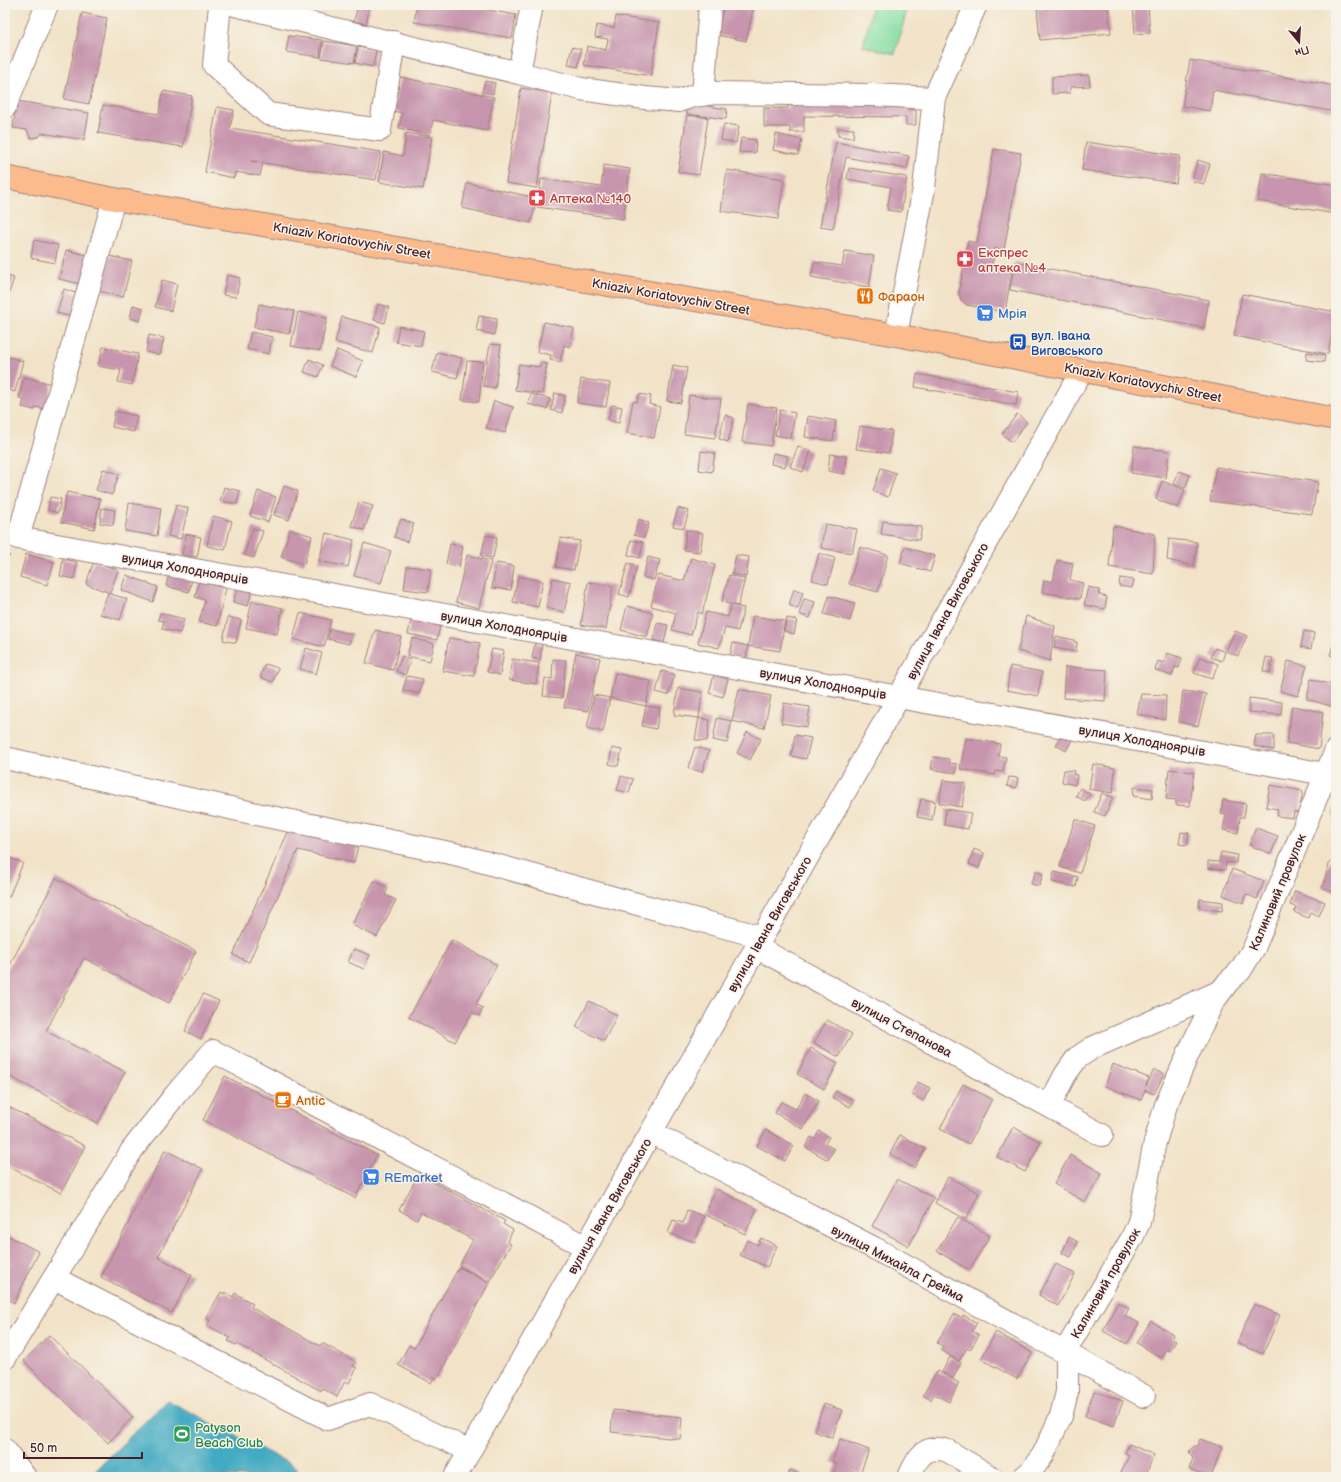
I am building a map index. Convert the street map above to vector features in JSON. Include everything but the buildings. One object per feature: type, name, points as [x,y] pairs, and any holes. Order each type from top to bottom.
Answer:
[{"type":"main road","name":"Kniaziv Koriatovychiv Street","points":[[5,177],[114,199],[896,334],[1017,359],[1082,370],[1336,419]]},
{"type":"street","points":[[5,107],[46,5]]},
{"type":"street","points":[[220,5],[214,65],[268,114],[380,130],[394,42]]},
{"type":"street","points":[[235,5],[394,42],[581,89],[645,98],[679,101],[715,93],[842,94],[934,98]]},
{"type":"street","points":[[520,73],[532,5]]},
{"type":"street","points":[[703,95],[710,5]]},
{"type":"street","points":[[896,334],[924,188],[934,98],[976,5]]},
{"type":"street","name":"вулиця Холодноярців","points":[[114,199],[18,538],[1331,775]]},
{"type":"street","name":"вулиця Івана Виговського","points":[[455,1477],[1082,370]]},
{"type":"street","name":"Калиновий провулок","points":[[1066,1355],[1067,1348],[1132,1238],[1139,1222],[1155,1142],[1166,1105],[1213,1002],[1228,982],[1240,971],[1254,948],[1331,775],[1336,750]]},
{"type":"street","name":"вулиця Степанова","points":[[5,758],[266,816],[455,854],[626,901],[759,942],[1102,1135]]},
{"type":"street","points":[[1049,1106],[1065,1075],[1077,1058],[1092,1048],[1221,991]]},
{"type":"street","points":[[5,1358],[132,1150],[213,1050],[586,1247]]},
{"type":"street","name":"вулиця Михайла Грейма","points":[[651,1132],[874,1248],[1066,1355],[1144,1396]]},
{"type":"street","points":[[54,1278],[328,1419],[370,1404],[470,1451]]},
{"type":"street","points":[[1024,1477],[1034,1468],[1044,1455],[1061,1416],[1067,1392],[1068,1377],[1066,1355]]},
{"type":"street","points":[[909,1477],[917,1460],[933,1448],[948,1451],[991,1477]]},
{"type":"street","points":[[5,1450],[25,1477]]},
{"type":"green space","points":[[873,5],[908,5],[895,54],[863,46]]},
{"type":"water","name":"Patyson Beach Club","points":[[167,1400],[298,1468],[292,1477],[89,1477]]},
{"type":"place","name":"Аптека №140","points":[[537,198]]},
{"type":"place","name":"Експрес аптека №4","points":[[965,259]]},
{"type":"place","name":"Фараон","points":[[865,296]]},
{"type":"place","name":"Мрія","points":[[985,313]]},
{"type":"place","name":"вул. Івана Виговського","points":[[1018,342]]},
{"type":"place","name":"Antic","points":[[283,1100]]},
{"type":"place","name":"REmarket","points":[[371,1177]]},
{"type":"place","name":"Patyson Beach Club","points":[[182,1434]]}]
